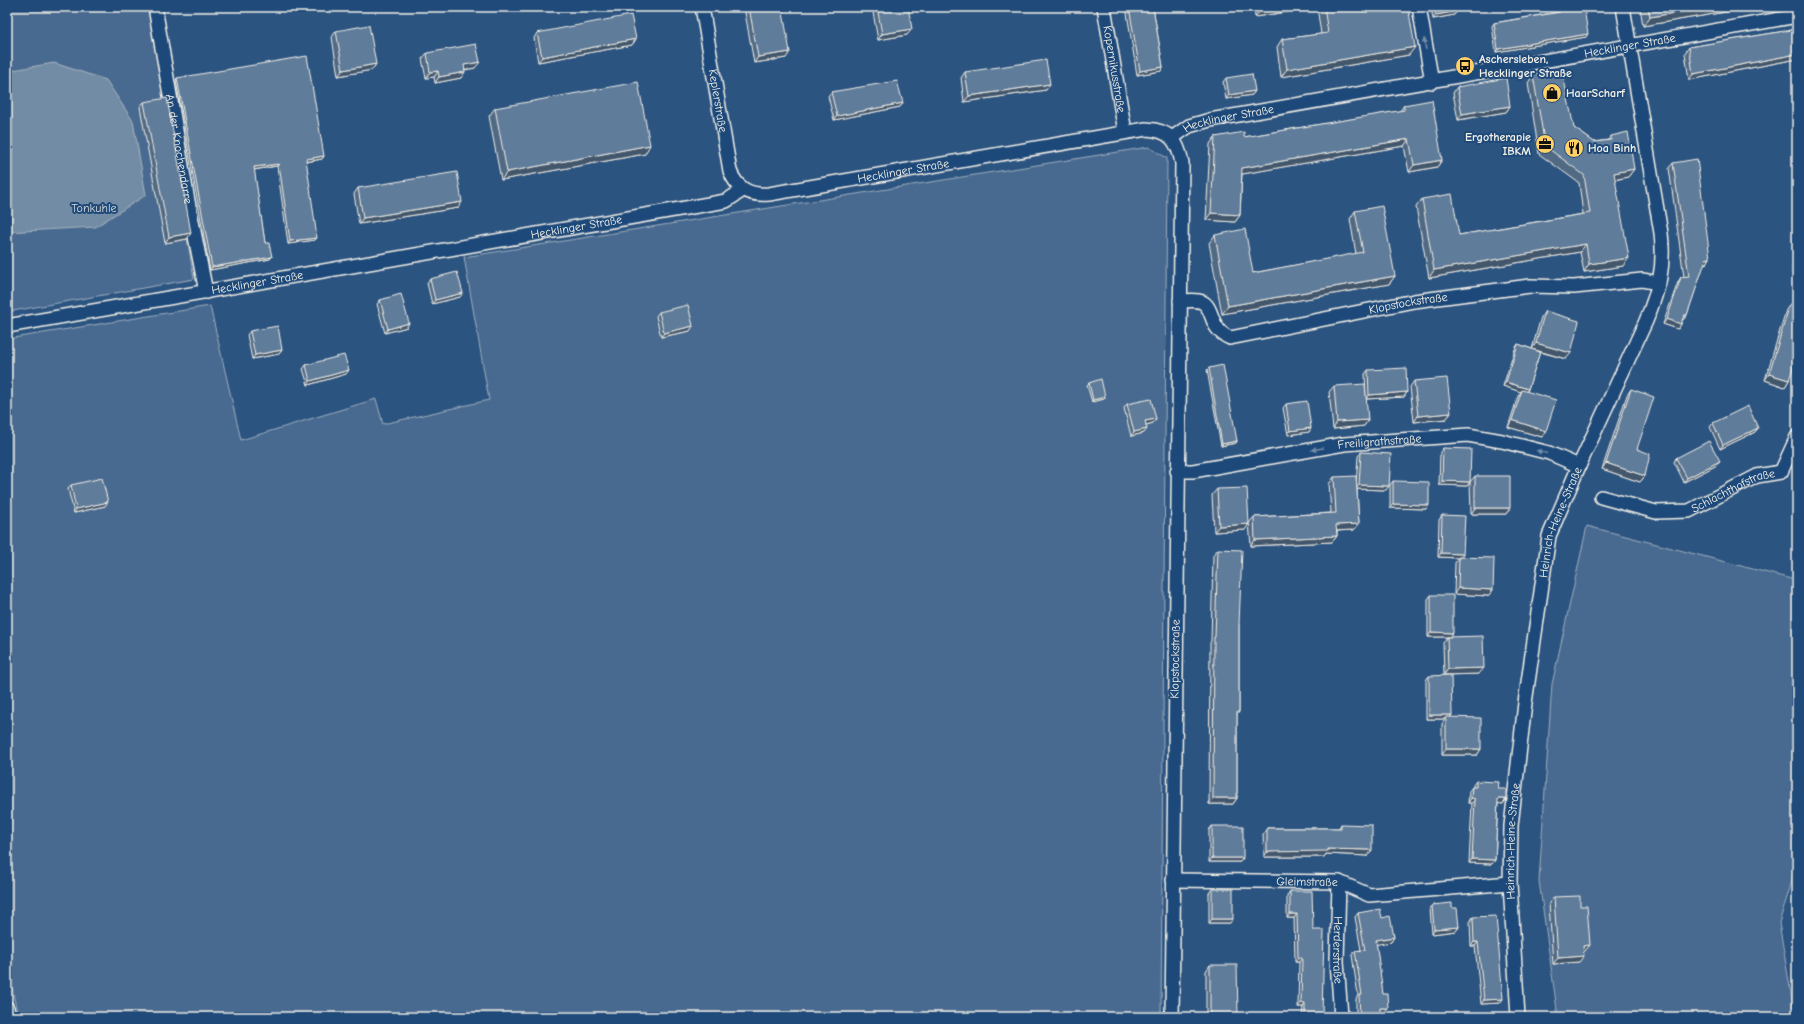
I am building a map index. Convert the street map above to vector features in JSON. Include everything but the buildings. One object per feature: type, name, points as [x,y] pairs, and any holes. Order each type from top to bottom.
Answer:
[{"type":"street","name":"An der Knochendarre","points":[[155,7],[188,201],[206,292]]},
{"type":"street","name":"Keplerstraße","points":[[702,7],[730,171],[737,184],[743,190]]},
{"type":"street","name":"Kopernikusstraße","points":[[1104,7],[1125,132]]},
{"type":"street","points":[[1419,7],[1432,82]]},
{"type":"street","name":"Heinrich-Heine-Straße","points":[[1518,1017],[1510,883],[1512,811],[1525,703],[1549,536],[1578,466],[1646,320],[1659,283],[1662,268],[1662,238],[1623,7]]},
{"type":"street","name":"Hecklinger Straße","points":[[7,326],[726,201],[743,190],[760,195],[769,194],[1125,132],[1157,129],[1172,138],[1189,126],[1210,120],[1432,82],[1797,16]]},
{"type":"street","name":"Klopstockstraße","points":[[1172,138],[1180,153],[1182,163],[1177,471],[1172,1017]]},
{"type":"street","name":"Klopstockstraße","points":[[1180,301],[1201,301],[1205,304],[1217,329],[1223,335],[1230,338],[1414,301],[1530,286],[1574,287],[1642,280],[1659,283]]},
{"type":"street","name":"Freiligrathstraße","points":[[1177,471],[1193,471],[1344,444],[1468,435],[1502,441],[1549,453],[1578,466]]},
{"type":"street","name":"Schlachthofstraße","points":[[1601,497],[1656,512],[1689,511],[1757,476],[1781,472],[1797,438]]},
{"type":"street","name":"Gleimstraße","points":[[1173,880],[1339,882],[1369,895],[1510,883]]},
{"type":"street","name":"Herderstraße","points":[[1339,882],[1337,961],[1340,1017]]},
{"type":"street","points":[[7,1008],[9,1017]]},
{"type":"green space","name":"Tonkuhle","points":[[7,7],[148,7],[194,279],[7,312]]},
{"type":"green space","points":[[1149,147],[1167,158],[1161,1017],[18,1017],[7,965],[7,339],[210,306],[241,440],[376,399],[383,424],[489,400],[464,257]]},
{"type":"green space","points":[[1587,526],[1795,580],[1797,682],[1794,875],[1779,923],[1795,1017],[1558,1017],[1539,881],[1552,684]]},
{"type":"shaded area","points":[[54,63],[106,80],[133,121],[146,195],[95,227],[7,232],[7,71]]},
{"type":"place","name":"Aschersleben, Hecklinger Straße","points":[[1465,66]]},
{"type":"place","name":"HaarScharf","points":[[1552,93]]},
{"type":"place","name":"Ergotherapie IBKM","points":[[1545,144]]},
{"type":"place","name":"Hoa Binh","points":[[1574,148]]}]
